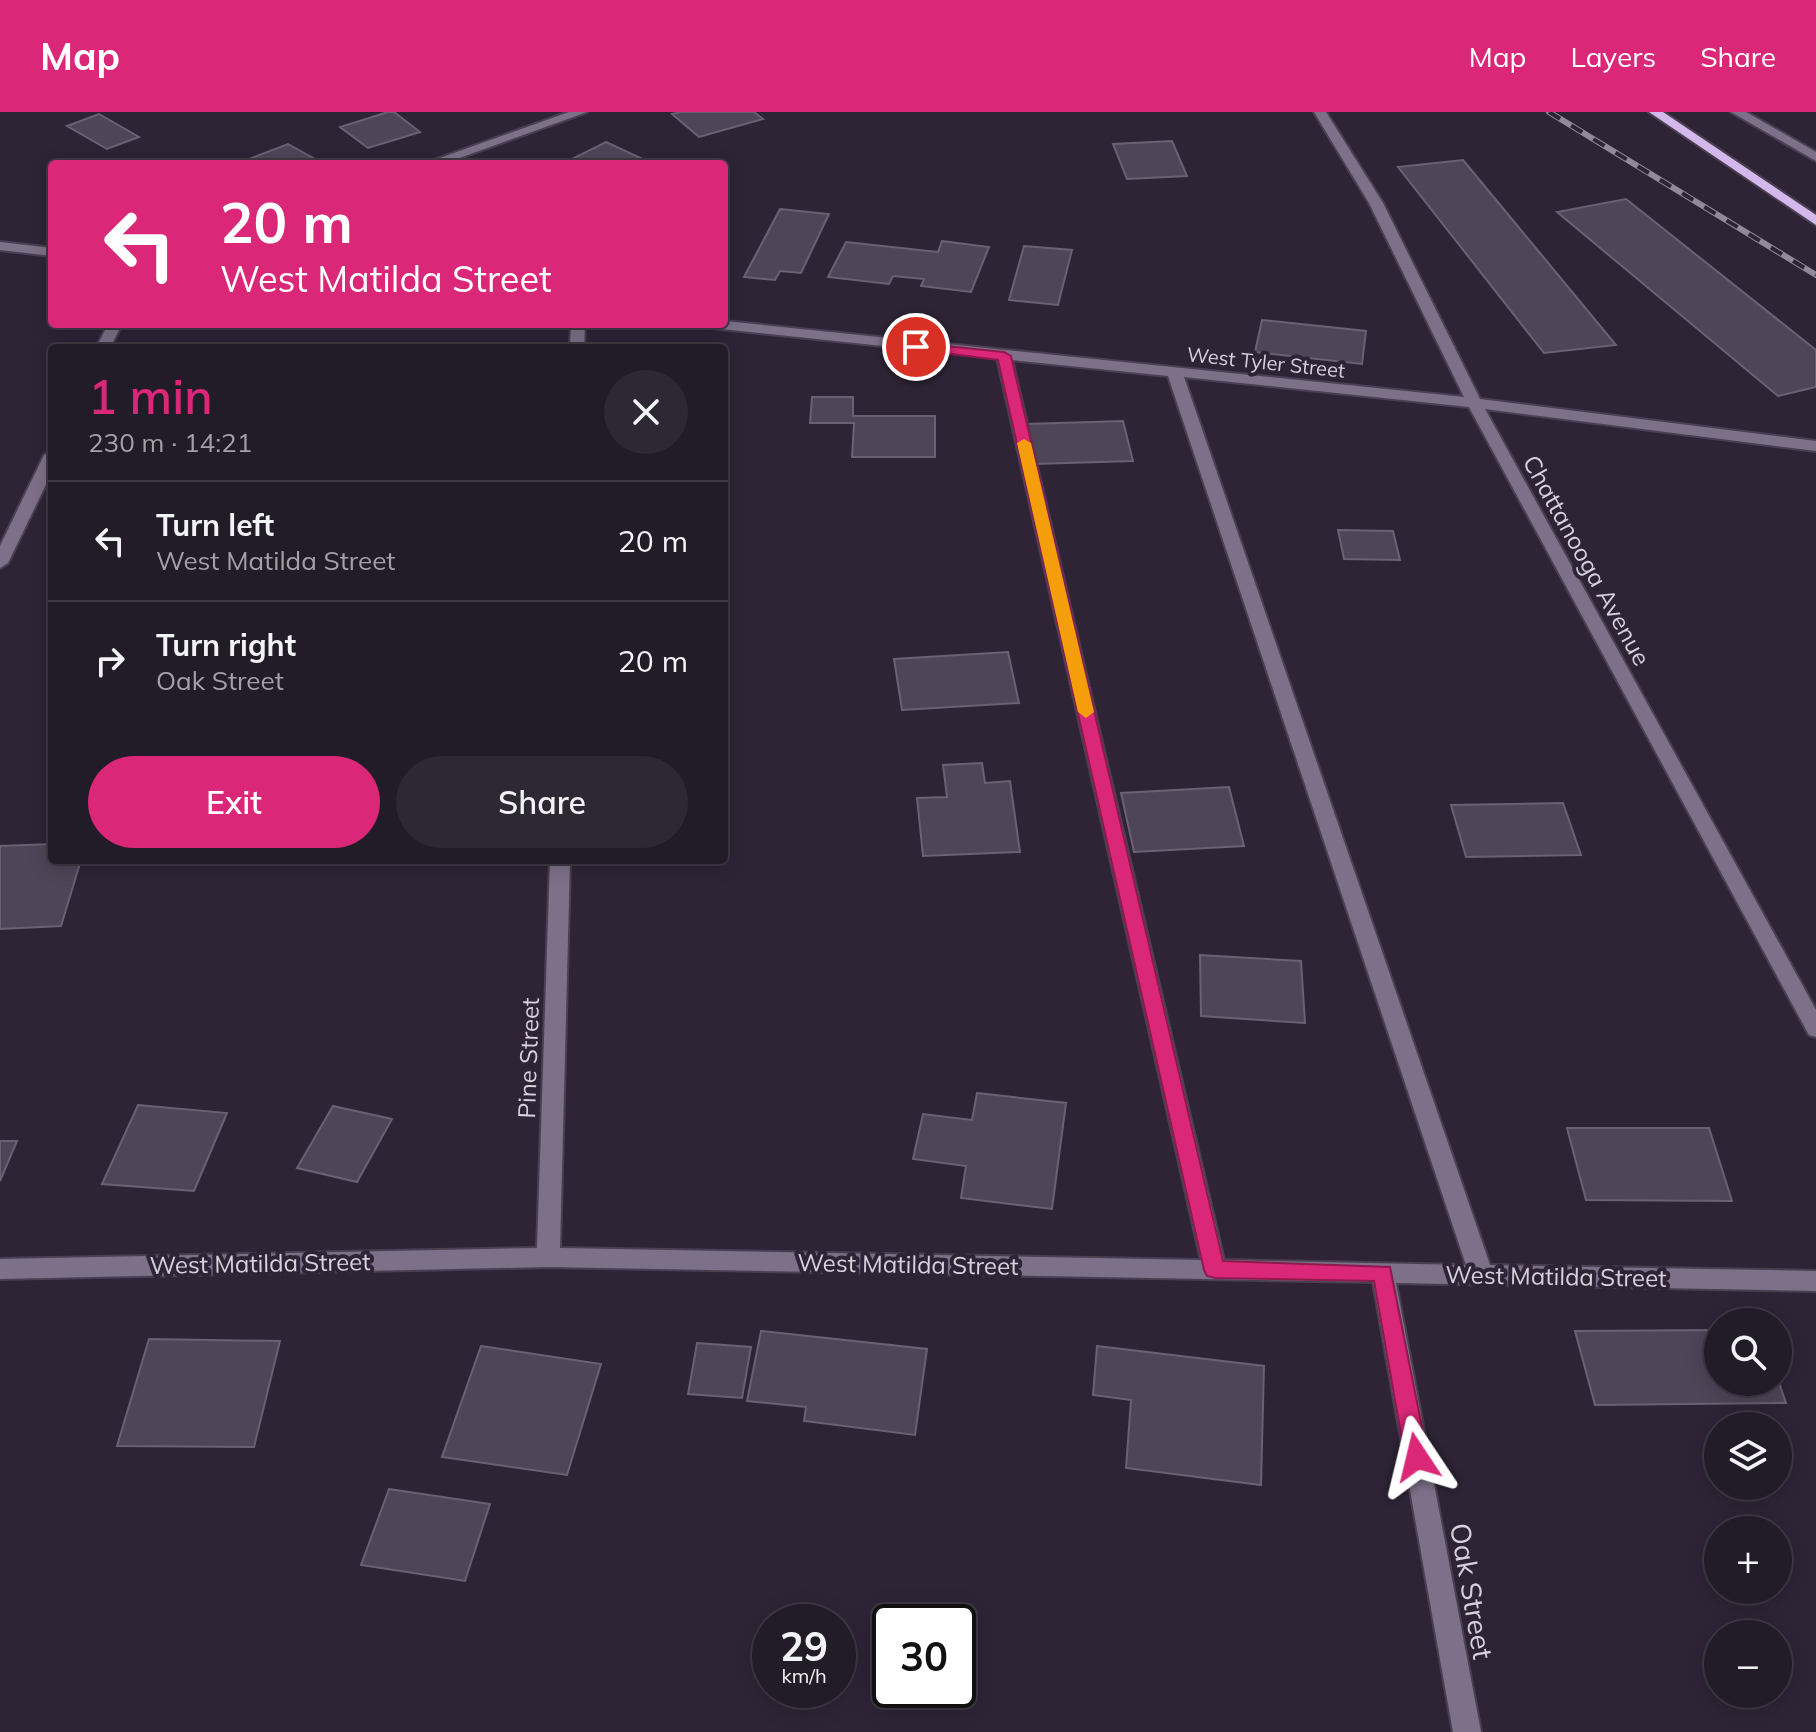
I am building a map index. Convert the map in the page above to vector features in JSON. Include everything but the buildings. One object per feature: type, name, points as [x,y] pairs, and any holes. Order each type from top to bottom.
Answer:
[{"type":"main road","points":[[1655,112],[1816,221]]},
{"type":"street","points":[[442,160],[581,112]]},
{"type":"street","name":"Chattanooga Avenue","points":[[1320,112],[1376,203],[1474,403],[1816,1029]]},
{"type":"street","points":[[1737,112],[1816,157]]},
{"type":"street","points":[[0,246],[48,252]]},
{"type":"street","name":"West Tyler Street","points":[[728,326],[1474,403],[1816,446]]},
{"type":"street","points":[[1004,356],[1215,1270]]},
{"type":"street","points":[[1175,373],[1481,1274]]},
{"type":"street","points":[[0,563],[48,463]]},
{"type":"street","name":"Pine Street","points":[[548,1257],[560,864]]},
{"type":"street","name":"West Matilda Street","points":[[0,1269],[548,1257],[1816,1281]]},
{"type":"street","name":"Oak Street","points":[[1383,1273],[1467,1732]]},
{"type":"railway","points":[[1549,112],[1816,275]]},
{"type":"slow traffic","points":[[1024,443],[1086,712]]},
{"type":"route","points":[[916,347],[1004,356],[1215,1270],[1383,1273],[1417,1457]]}]
